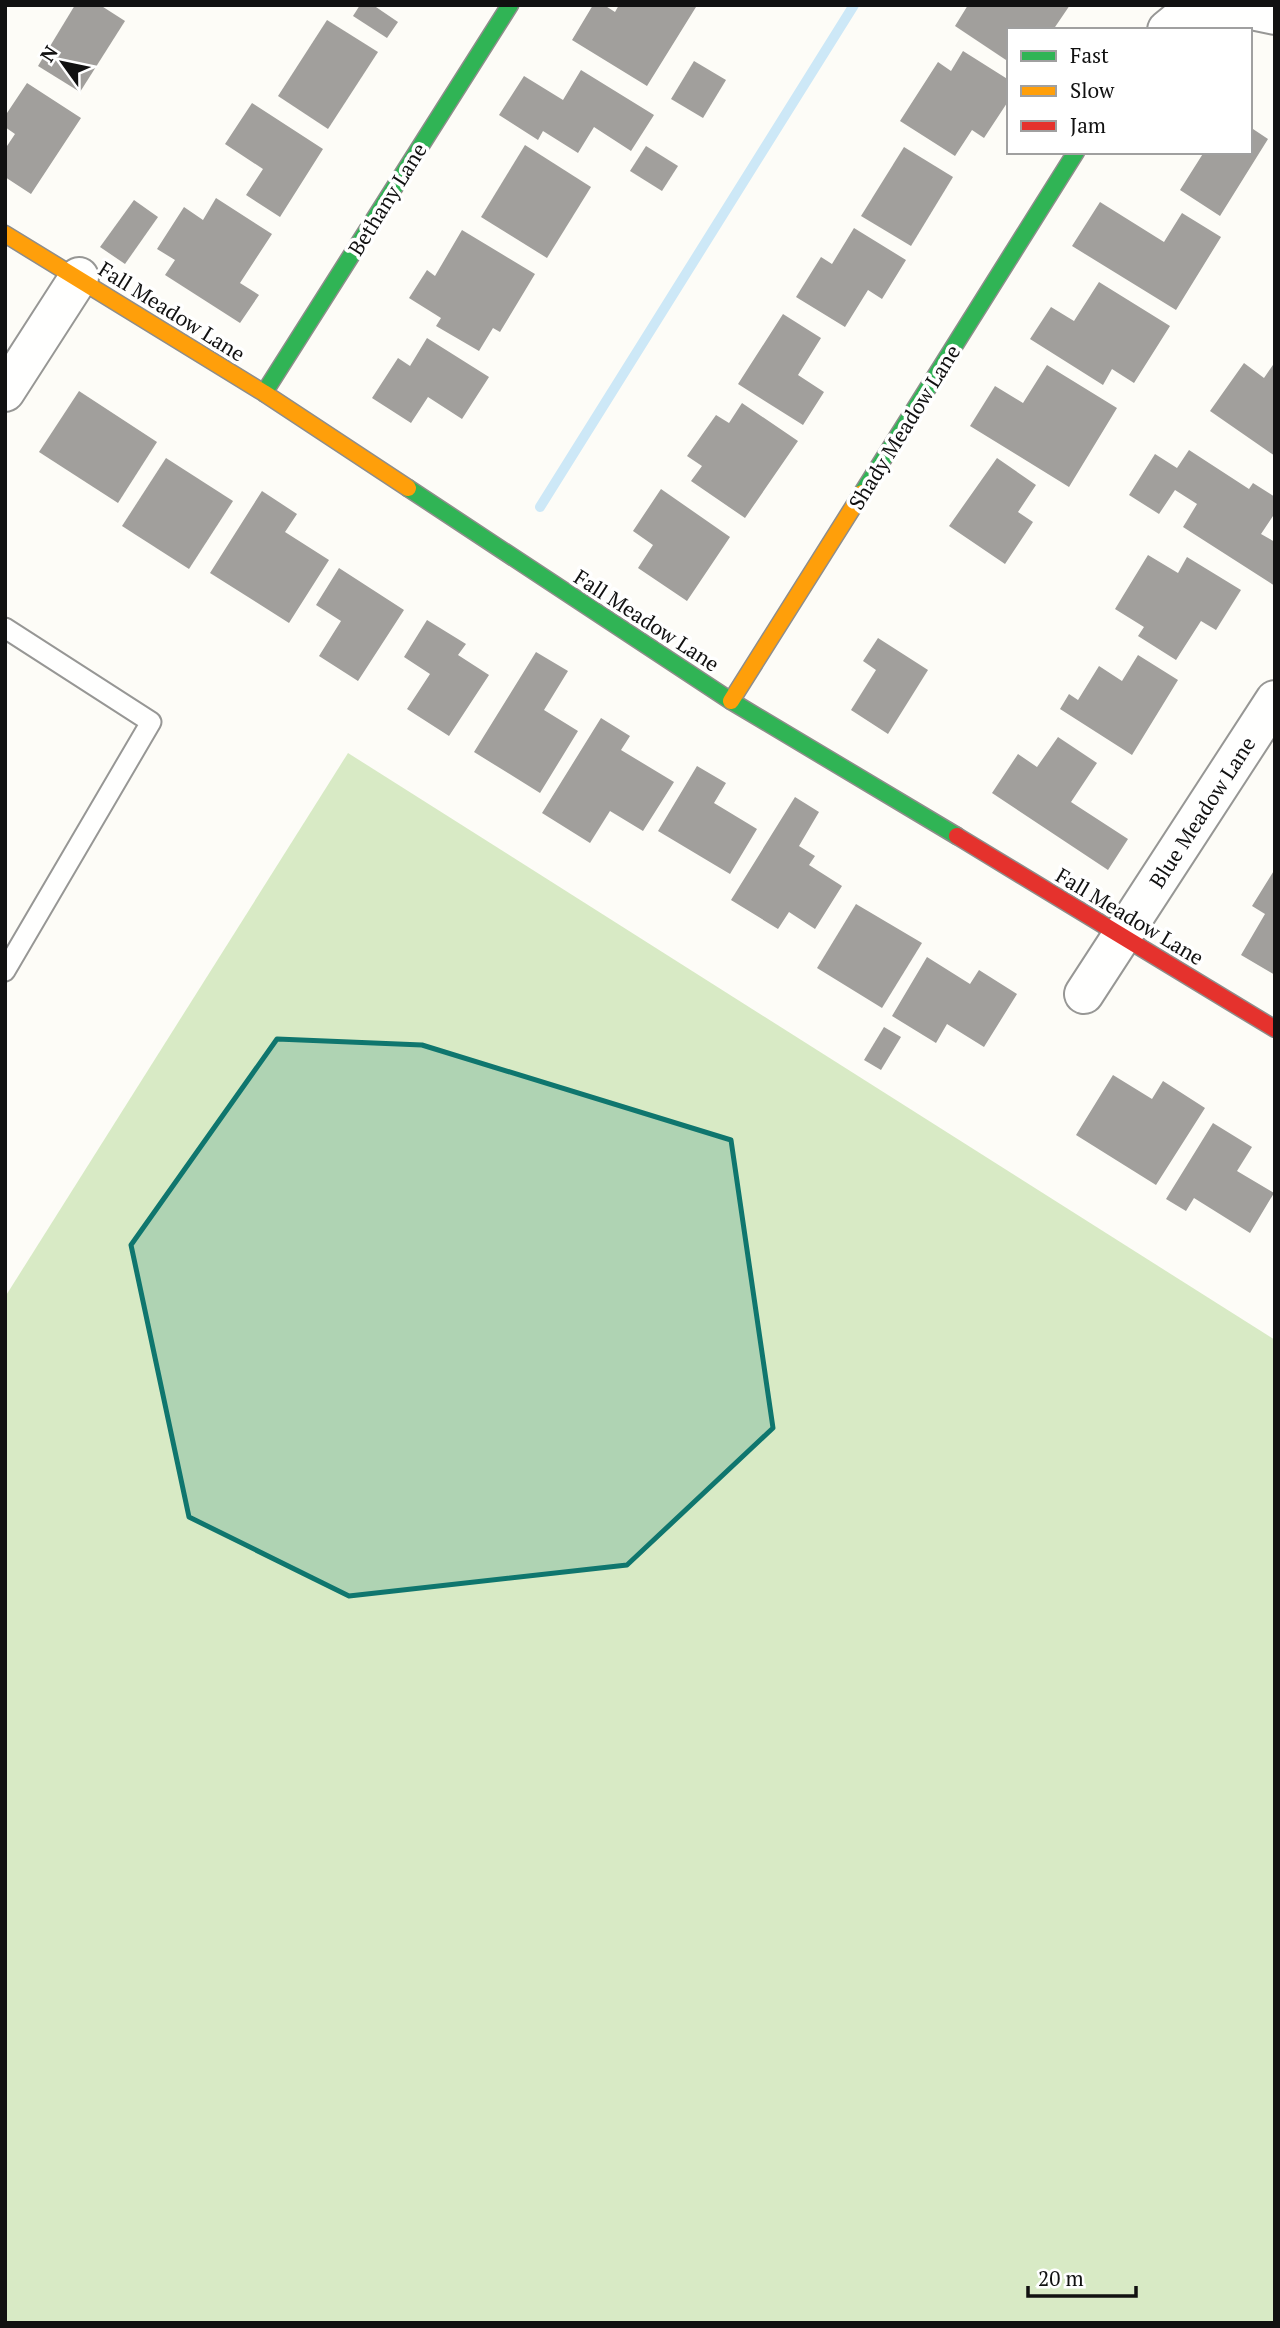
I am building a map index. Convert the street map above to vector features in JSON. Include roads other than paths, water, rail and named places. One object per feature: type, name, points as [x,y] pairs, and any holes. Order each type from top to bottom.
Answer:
[{"type":"street","name":"Bethany Lane","points":[[264,393],[510,5]]},
{"type":"street","points":[[1169,28],[1184,16],[1251,10],[1275,15]]},
{"type":"street","name":"Shady Meadow Lane","points":[[731,701],[1075,154]]},
{"type":"street","name":"Fall Meadow Lane","points":[[5,234],[264,393],[731,701],[1123,934],[1275,1029]]},
{"type":"street","points":[[5,392],[79,277]]},
{"type":"street","name":"Blue Meadow Lane","points":[[1084,994],[1275,701]]},
{"type":"lane","points":[[5,628],[151,722],[5,971]]},
{"type":"waterway","points":[[540,507],[854,5]]}]
